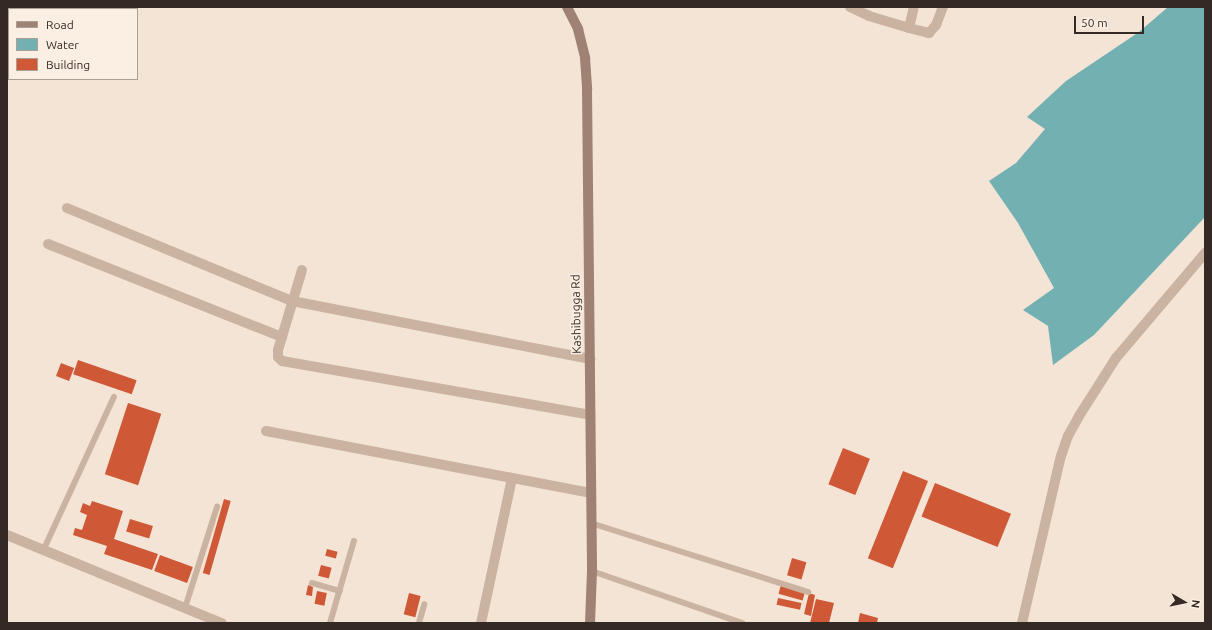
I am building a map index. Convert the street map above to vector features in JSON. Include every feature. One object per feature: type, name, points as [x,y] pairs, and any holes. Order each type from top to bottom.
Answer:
[{"type":"main road","name":"Kashibugga Rd","points":[[567,7],[578,29],[585,58],[592,571],[590,623]]},
{"type":"street","points":[[850,7],[869,16],[929,33],[936,25],[943,7]]},
{"type":"street","points":[[909,28],[914,7]]},
{"type":"street","points":[[67,208],[292,301],[590,359]]},
{"type":"street","points":[[48,244],[282,337]]},
{"type":"street","points":[[1022,623],[1057,472],[1068,436],[1078,416],[1116,358],[1205,253]]},
{"type":"street","points":[[302,270],[282,337],[278,357],[282,361],[590,415]]},
{"type":"street","points":[[266,431],[590,493]]},
{"type":"street","points":[[481,623],[512,478]]},
{"type":"street","points":[[7,535],[185,608],[206,620],[222,623]]},
{"type":"lane","points":[[44,549],[114,397]]},
{"type":"lane","points":[[185,608],[216,508]]},
{"type":"lane","points":[[591,523],[808,592]]},
{"type":"lane","points":[[330,623],[354,541]]},
{"type":"lane","points":[[592,571],[742,623]]},
{"type":"lane","points":[[312,583],[340,590]]},
{"type":"lane","points":[[419,623],[424,605]]},
{"type":"water","points":[[1168,7],[1205,7],[1205,217],[1094,335],[1053,365],[1048,326],[1023,310],[1054,288],[1018,223],[989,181],[1016,163],[1045,129],[1027,117],[1066,81],[1139,32]]},
{"type":"building","points":[[78,360],[137,380],[132,394],[73,374]]},
{"type":"building","points":[[61,363],[74,368],[69,381],[56,376]]},
{"type":"building","points":[[128,403],[161,414],[138,485],[105,474]]},
{"type":"building","points":[[843,448],[870,459],[855,495],[828,484]]},
{"type":"building","points":[[903,471],[928,481],[893,568],[868,558]]},
{"type":"building","points":[[935,483],[1011,514],[998,547],[922,516]]},
{"type":"building","points":[[224,499],[231,501],[210,575],[203,573]]},
{"type":"building","points":[[92,501],[123,511],[114,539],[158,554],[152,570],[104,554],[107,546],[73,535],[75,528],[82,530],[87,515],[80,512],[83,503],[90,506]]},
{"type":"building","points":[[130,519],[153,526],[149,538],[126,531]]},
{"type":"building","points":[[327,549],[338,552],[336,559],[325,556]]},
{"type":"building","points":[[160,555],[193,567],[187,583],[154,571]]},
{"type":"building","points":[[792,558],[806,562],[801,579],[787,575]]},
{"type":"building","points":[[321,565],[332,568],[329,578],[318,576]]},
{"type":"building","points":[[308,585],[313,587],[312,596],[306,595]]},
{"type":"building","points":[[781,585],[805,592],[803,601],[779,594]]},
{"type":"building","points":[[317,591],[327,593],[324,606],[315,604]]},
{"type":"building","points":[[409,593],[421,596],[415,617],[404,614]]},
{"type":"building","points":[[809,593],[815,595],[811,616],[804,614]]},
{"type":"building","points":[[778,598],[801,603],[800,610],[777,605]]},
{"type":"building","points":[[816,599],[834,603],[829,623],[810,623]]},
{"type":"building","points":[[860,613],[878,618],[877,623],[858,623]]}]
